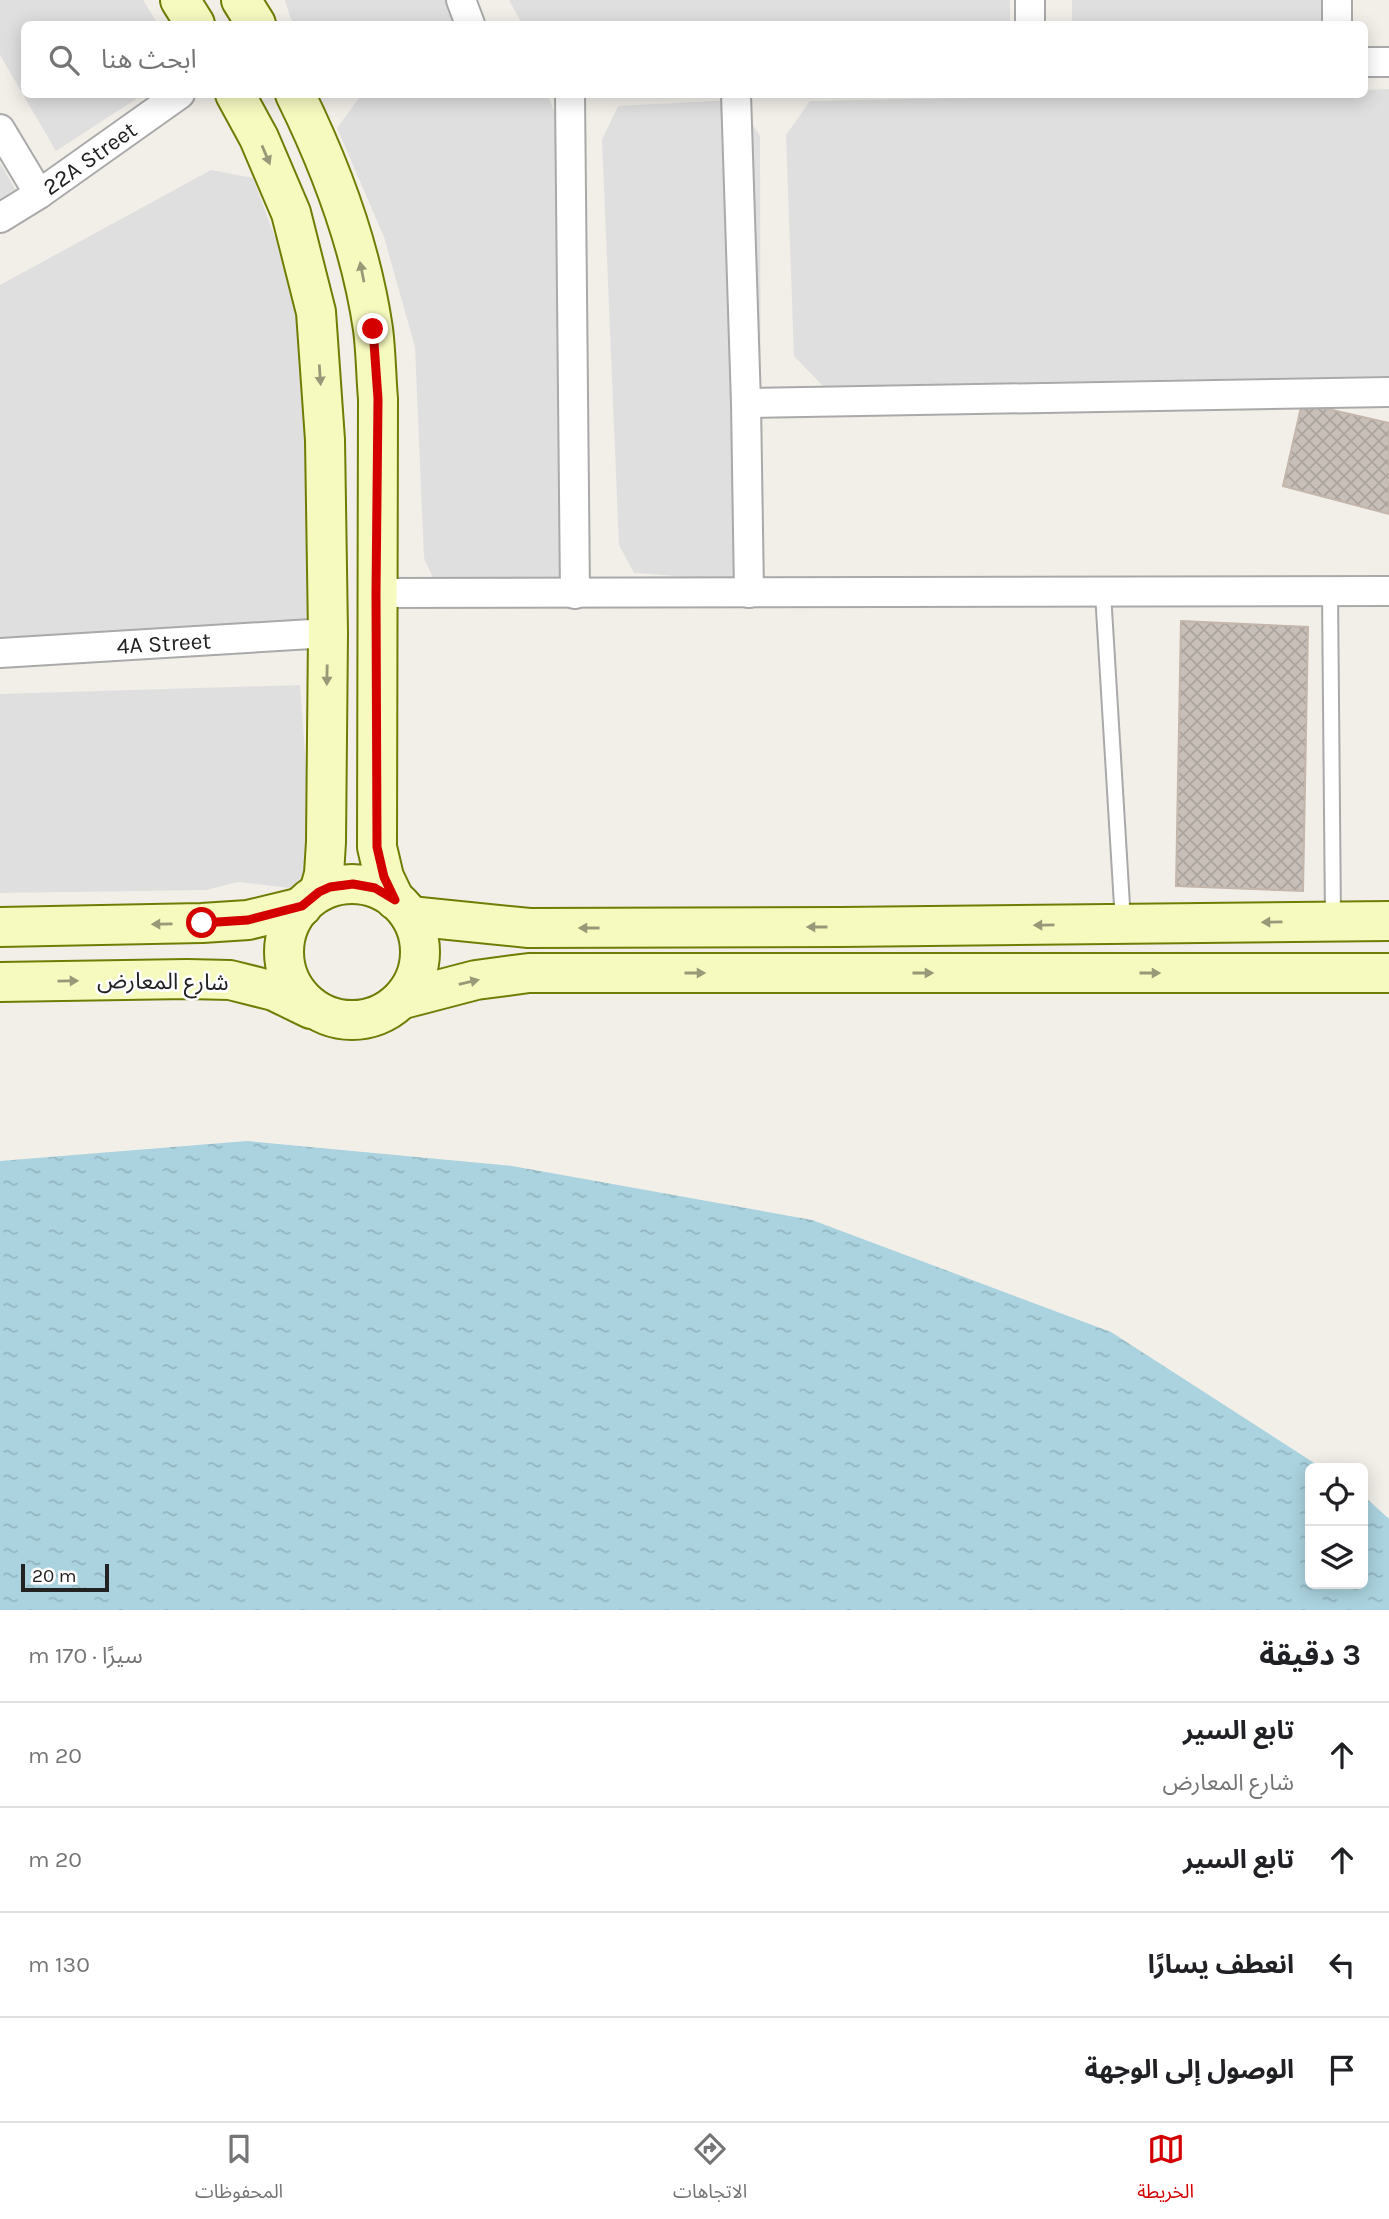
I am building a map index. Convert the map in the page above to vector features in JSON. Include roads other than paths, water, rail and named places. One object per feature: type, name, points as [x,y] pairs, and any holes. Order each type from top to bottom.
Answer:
[{"type":"street","points":[[180,0],[193,21]]},
{"type":"street","points":[[461,0],[469,21]]},
{"type":"street","points":[[1030,0],[1030,21]]},
{"type":"street","points":[[1336,0],[1337,21]]},
{"type":"street","points":[[1368,62],[1389,62]]},
{"type":"street","name":"22A Street","points":[[0,218],[39,194],[174,98]]},
{"type":"street","points":[[0,927],[248,920],[311,899],[324,874],[328,633],[325,440],[316,312],[290,213],[259,138],[237,98]]},
{"type":"street","points":[[570,98],[575,594]]},
{"type":"street","points":[[736,98],[749,593]]},
{"type":"street","points":[[307,106],[339,193],[359,260],[373,329],[378,399],[377,847],[384,877],[402,908],[418,936],[420,959],[415,980],[402,999],[385,1012],[364,1020],[342,1020],[321,1013],[302,999],[290,981],[284,958],[285,935],[295,915],[311,899],[330,887],[353,884],[375,888],[402,908],[529,928],[841,928],[1389,920]]},
{"type":"street","points":[[0,129],[39,194]]},
{"type":"street","points":[[746,402],[1389,392]]},
{"type":"street","points":[[376,593],[1389,591]]},
{"type":"street","name":"4A Street","points":[[0,653],[328,633]]},
{"type":"street","points":[[402,999],[477,980],[529,973],[1389,973]]},
{"type":"street","name":"شارع المعارض","points":[[0,982],[230,980],[274,991],[321,1013]]},
{"type":"lane","points":[[1331,592],[1333,921]]},
{"type":"lane","points":[[1103,593],[1123,924]]},
{"type":"water","points":[[247,1141],[512,1166],[812,1220],[1111,1332],[1314,1463],[1305,1463],[1305,1589],[1368,1589],[1368,1500],[1389,1519],[1389,1610],[0,1610],[0,1161]]}]
